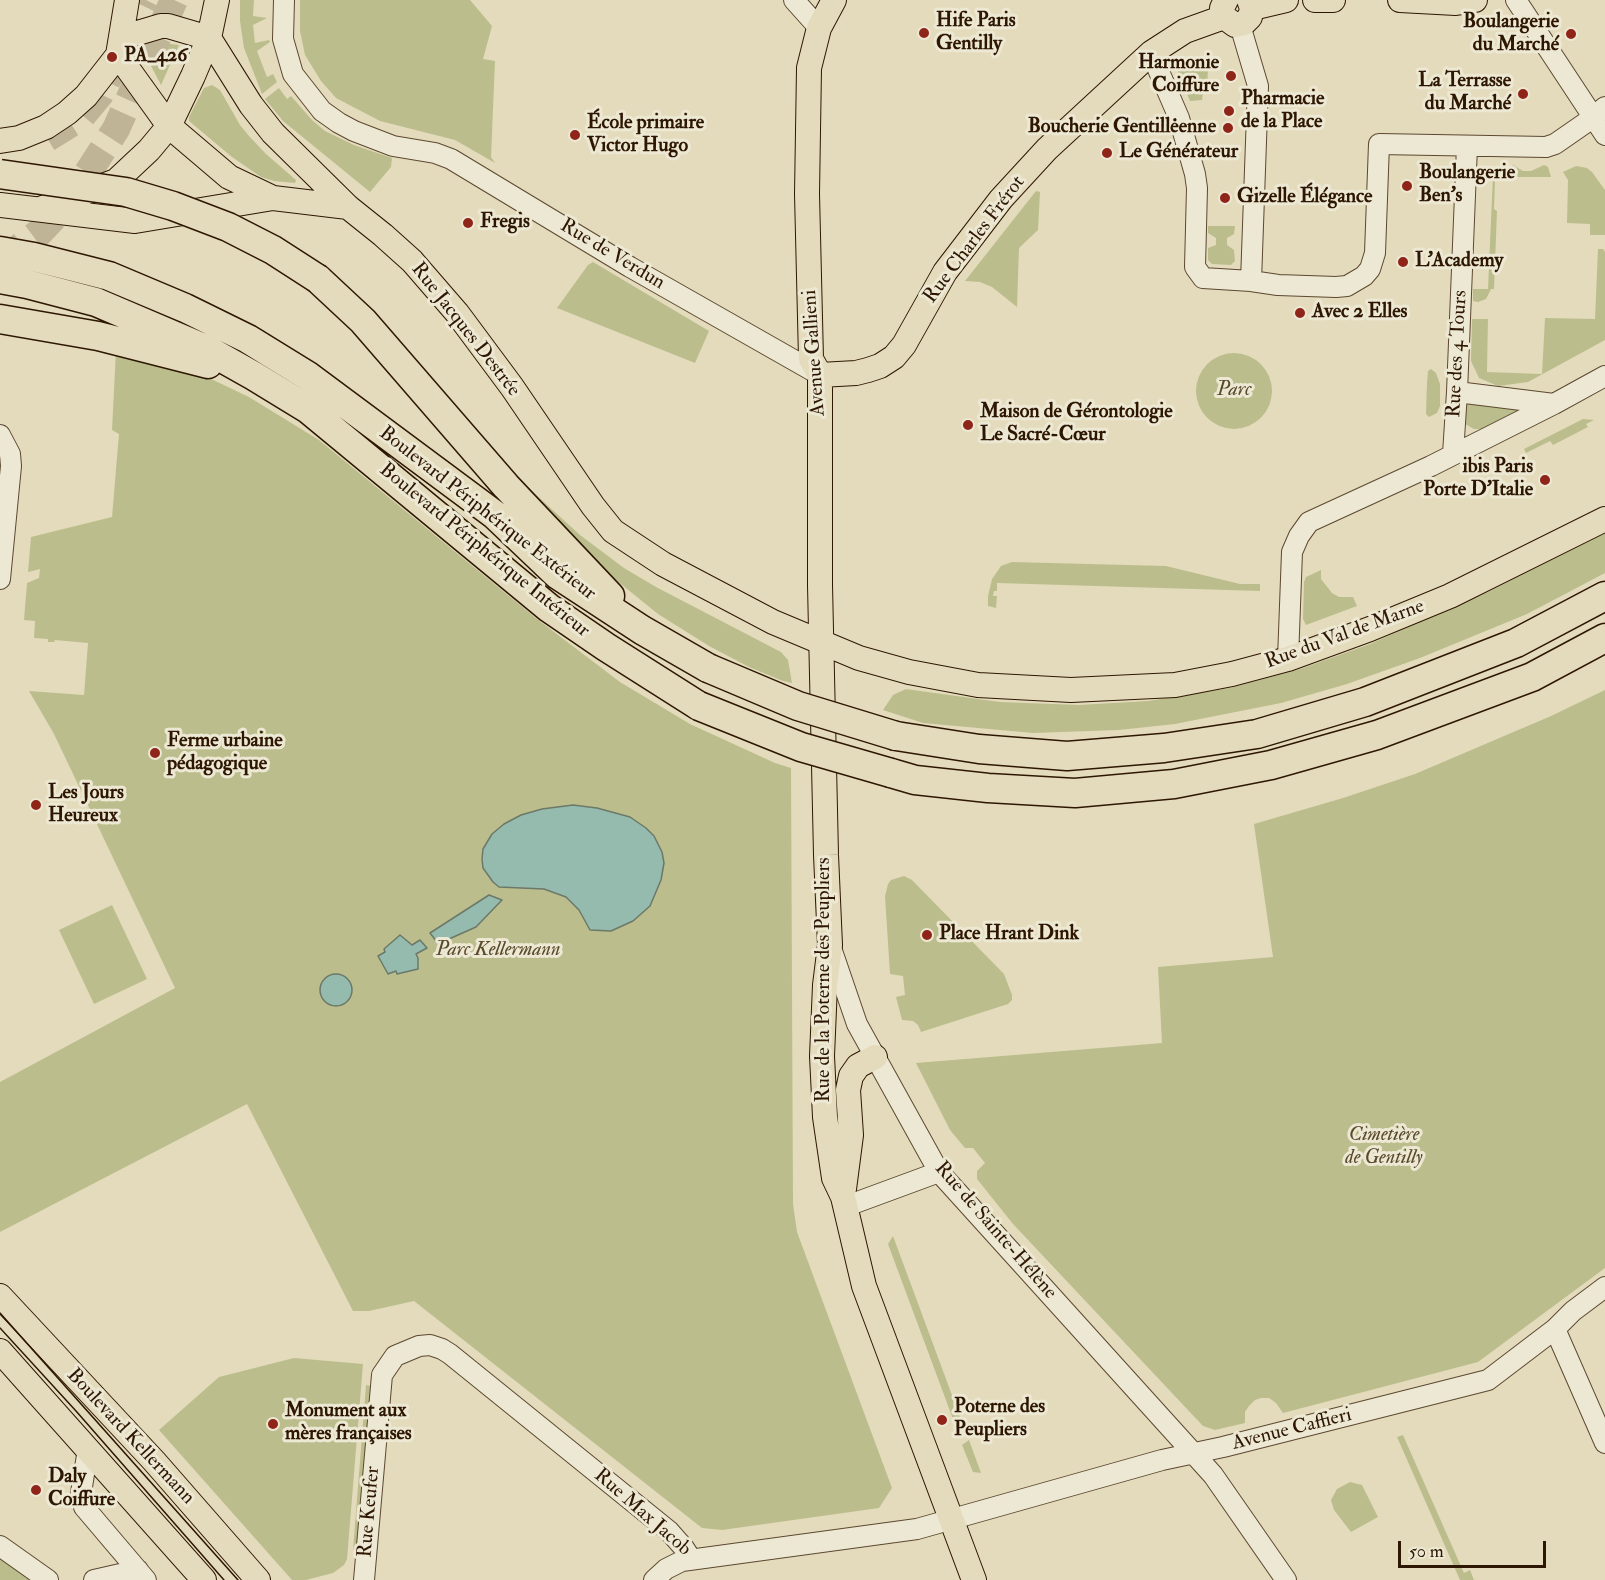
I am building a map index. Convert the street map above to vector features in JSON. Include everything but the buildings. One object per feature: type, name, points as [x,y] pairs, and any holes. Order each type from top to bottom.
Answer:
[{"type":"highway","points":[[0,174],[126,192],[173,206],[228,227],[273,250],[318,279],[363,321],[506,486],[642,630]]},
{"type":"highway","name":"Boulevard Périphérique Extérieur","points":[[0,251],[109,276],[185,308],[248,339],[308,376],[495,515],[558,575],[642,630],[708,669],[798,706],[896,736],[979,749],[1067,756],[1164,748],[1257,734],[1365,702],[1516,643],[1605,596]]},
{"type":"highway","name":"Boulevard Périphérique Intérieur","points":[[0,279],[96,302],[206,349],[254,376],[308,409],[549,608],[699,706],[801,747],[915,780],[978,787],[1075,793],[1174,784],[1271,765],[1377,735],[1532,676],[1605,638]]},
{"type":"highway","points":[[0,319],[98,336],[254,376]]},
{"type":"main road","points":[[0,141],[19,138],[56,121],[86,96],[119,46],[127,0]]},
{"type":"main road","points":[[40,209],[116,181],[149,150],[169,126],[209,38],[217,0]]},
{"type":"main road","name":"Avenue Gallieni","points":[[821,644],[820,375],[811,359],[807,198],[809,68],[819,28],[834,0]]},
{"type":"main road","name":"Rue Charles Frérot","points":[[820,375],[862,372],[880,366],[894,357],[904,345],[945,272],[1001,199],[1055,141],[1151,53],[1192,28],[1238,10],[1286,0]]},
{"type":"main road","points":[[1315,0],[1333,0]]},
{"type":"main road","points":[[1400,0],[1438,3],[1475,0]]},
{"type":"main road","points":[[119,46],[161,26],[209,38]]},
{"type":"main road","name":"Rue Jacques Destrée","points":[[209,38],[251,105],[273,134],[348,207],[412,261],[457,313],[613,531],[642,552],[683,576],[821,644]]},
{"type":"main road","points":[[119,46],[169,126],[229,177],[273,198]]},
{"type":"main road","points":[[0,205],[135,221],[273,198],[348,207]]},
{"type":"main road","name":"Rue du Val de Marne","points":[[821,644],[871,661],[943,680],[978,685],[1047,690],[1097,690],[1175,685],[1288,659],[1450,596],[1605,519]]},
{"type":"main road","name":"Rue de la Poterne des Peupliers","points":[[821,644],[830,945],[825,985],[823,1066],[825,1117],[834,1178],[844,1202],[864,1286],[974,1580]]},
{"type":"main road","points":[[844,1202],[851,1135],[848,1090],[851,1076],[858,1066],[874,1057]]},
{"type":"main road","name":"Boulevard Kellermann","points":[[0,1296],[146,1453],[258,1580]]},
{"type":"main road","name":"Boulevard Kellermann","points":[[0,1351],[204,1580]]},
{"type":"street","name":"Rue de Verdun","points":[[284,0],[283,39],[293,74],[322,111],[354,131],[393,146],[435,153],[451,159],[630,267],[820,375]]},
{"type":"street","points":[[794,0],[819,28]]},
{"type":"street","points":[[1516,0],[1599,112],[1605,135]]},
{"type":"street","points":[[1238,10],[1258,86],[1251,281]]},
{"type":"street","points":[[1151,53],[1179,118],[1195,174],[1197,188],[1195,267],[1203,278],[1278,285],[1336,287],[1357,282],[1370,269],[1375,253],[1379,144],[1546,147],[1555,144],[1599,112]]},
{"type":"street","name":"Rue des 4 Tours","points":[[1453,454],[1467,146]]},
{"type":"street","points":[[1288,659],[1292,552],[1309,522],[1453,454],[1605,376]]},
{"type":"street","points":[[1457,392],[1554,404]]},
{"type":"street","points":[[0,435],[6,444],[11,466],[0,579]]},
{"type":"street","name":"Rue de Sainte-Hélène","points":[[830,945],[857,1024],[939,1172],[1213,1475],[1286,1580]]},
{"type":"street","points":[[844,1202],[939,1172]]},
{"type":"street","name":"Avenue Caffieri","points":[[951,1519],[1162,1460],[1488,1380],[1605,1287]]},
{"type":"street","points":[[1555,1329],[1605,1443]]},
{"type":"street","name":"Rue Max Jacob","points":[[408,1349],[430,1346],[450,1354],[669,1531],[691,1559],[917,1529],[951,1519]]},
{"type":"street","name":"Rue Keufer","points":[[364,1580],[382,1375],[395,1356],[408,1349]]},
{"type":"street","name":"Boulevard Kellermann","points":[[88,1449],[81,1493],[84,1508],[142,1575]]},
{"type":"street","points":[[0,1546],[48,1580]]},
{"type":"street","points":[[654,1580],[674,1564],[691,1559]]},
{"type":"street","points":[[94,1580],[142,1575]]},
{"type":"green space","points":[[240,0],[254,0],[253,16],[267,18],[253,25],[255,43],[269,40],[270,42],[257,51],[267,77],[273,74],[277,82],[262,94],[244,48]]},
{"type":"green space","points":[[300,0],[470,0],[492,26],[483,59],[495,61],[491,157],[495,163],[455,140],[380,121],[336,98],[321,81],[305,55],[300,31]]},
{"type":"green space","points":[[163,43],[179,45],[161,85],[150,64],[147,51],[152,46]]},
{"type":"green space","points":[[1175,64],[1208,67],[1207,93],[1203,93],[1202,100],[1190,101]]},
{"type":"green space","points":[[212,85],[220,90],[249,136],[296,180],[295,183],[261,177],[232,157],[189,121],[204,88]]},
{"type":"green space","points":[[279,88],[287,99],[291,96],[325,131],[354,145],[392,158],[391,167],[370,192],[283,121],[265,99]]},
{"type":"green space","points":[[1513,165],[1523,171],[1531,171],[1544,165],[1548,167],[1551,177],[1506,177],[1507,170]]},
{"type":"green space","points":[[1576,166],[1587,168],[1592,172],[1605,190],[1605,235],[1590,235],[1590,224],[1567,223],[1568,180],[1563,172]]},
{"type":"green space","points":[[1487,169],[1497,173],[1498,177],[1495,180],[1494,209],[1497,211],[1494,289],[1491,289],[1486,299],[1478,302],[1473,301],[1473,289],[1488,289],[1493,175],[1478,175],[1481,170]]},
{"type":"green space","points":[[1036,191],[1040,192],[1038,230],[1019,248],[1017,307],[992,287],[980,282],[965,281]]},
{"type":"green space","points":[[1208,226],[1235,226],[1234,234],[1227,238],[1227,245],[1234,250],[1235,261],[1231,265],[1212,264],[1208,260],[1208,248],[1216,245],[1216,238],[1208,233]]},
{"type":"green space","points":[[1598,249],[1603,249],[1605,252],[1605,340],[1528,382],[1498,386],[1479,378],[1471,361],[1472,319],[1488,319],[1487,372],[1542,374],[1545,318],[1595,319]]},
{"type":"green space","points":[[593,262],[709,331],[695,363],[557,308],[588,265]]},
{"type":"green space","name":"Parc Kellermann","points":[[116,351],[207,377],[249,397],[319,440],[537,619],[620,682],[690,724],[775,763],[791,768],[793,1204],[797,1232],[892,1488],[879,1508],[722,1530],[702,1528],[414,1301],[369,1311],[353,1311],[247,1104],[0,1232],[0,1082],[175,988],[54,734],[29,691],[84,695],[88,643],[55,640],[48,642],[48,639],[34,638],[35,621],[24,620],[27,583],[39,578],[40,569],[28,572],[31,537],[112,517],[119,434],[112,430]]},
{"type":"green space","name":"Parc","points":[[1234,353],[1248,356],[1261,364],[1269,377],[1272,391],[1269,405],[1261,418],[1248,426],[1234,429],[1220,426],[1207,418],[1199,405],[1196,391],[1199,377],[1207,364],[1220,356]]},
{"type":"green space","points":[[1431,369],[1436,373],[1440,384],[1440,406],[1437,413],[1429,417],[1426,414],[1427,383],[1428,371]]},
{"type":"green space","points":[[1466,402],[1521,407],[1518,411],[1482,429],[1474,429],[1465,424]]},
{"type":"green space","points":[[1583,419],[1594,420],[1586,424],[1588,427],[1553,445],[1550,441],[1526,453],[1524,449]]},
{"type":"green space","points":[[533,492],[580,535],[624,568],[781,652],[788,660],[792,683],[749,667],[709,646],[658,614],[616,580],[582,548],[546,511]]},
{"type":"green space","points":[[1605,532],[1605,573],[1527,614],[1420,658],[1347,684],[1281,703],[1175,724],[1119,730],[1033,733],[923,723],[883,710],[893,695],[906,689],[1000,702],[1079,705],[1148,701],[1230,688],[1300,669],[1370,644],[1492,590]]},
{"type":"green space","points":[[1012,562],[1166,566],[1240,584],[1260,584],[1260,591],[997,583],[997,591],[994,591],[993,596],[997,596],[996,608],[988,606],[992,579],[1001,566]]},
{"type":"green space","points":[[1321,570],[1321,579],[1332,593],[1339,597],[1353,597],[1357,606],[1306,625],[1303,619],[1304,582],[1306,577]]},
{"type":"green space","name":"Cimetière de Gentilly","points":[[1605,690],[1605,1268],[1478,1362],[1283,1413],[1269,1398],[1261,1398],[1255,1400],[1245,1412],[1245,1423],[1215,1430],[1203,1426],[1013,1224],[977,1179],[977,1171],[985,1163],[973,1148],[965,1148],[950,1130],[916,1063],[1162,1043],[1158,967],[1273,957],[1254,824],[1415,774],[1551,716]]},
{"type":"green space","name":"Place Hrant Dink","points":[[904,876],[912,880],[1004,974],[1012,995],[1012,1000],[1008,1004],[921,1032],[913,1021],[902,1020],[896,997],[905,995],[903,976],[890,974],[885,896],[891,880]]},
{"type":"green space","points":[[112,905],[147,979],[94,1004],[59,930]]},
{"type":"green space","points":[[893,1236],[966,1433],[960,1438],[888,1244]]},
{"type":"green space","points":[[294,1358],[363,1364],[347,1559],[344,1565],[333,1573],[306,1580],[292,1580],[159,1430],[219,1377]]},
{"type":"green space","points":[[366,1385],[371,1386],[358,1551],[353,1550]]},
{"type":"green space","points":[[1403,1435],[1464,1573],[1470,1570],[1474,1580],[1460,1580],[1397,1437]]},
{"type":"green space","points":[[969,1440],[981,1473],[973,1472],[962,1445]]},
{"type":"green space","points":[[1350,1482],[1362,1485],[1378,1517],[1351,1532],[1334,1510],[1331,1500],[1337,1489]]},
{"type":"green space","points":[[0,1556],[35,1580],[0,1580]]},
{"type":"water","points":[[573,805],[597,808],[630,817],[654,836],[662,852],[664,863],[661,880],[650,906],[633,921],[611,931],[590,930],[579,910],[566,897],[544,889],[499,887],[483,868],[483,849],[492,834],[504,824],[521,815],[542,809]]},
{"type":"water","points":[[489,895],[502,900],[476,927],[449,939],[440,946],[430,933]]},
{"type":"water","points":[[400,935],[412,945],[420,940],[427,948],[416,954],[418,969],[388,974],[378,956],[385,952],[384,949]]},
{"type":"water","points":[[336,974],[348,978],[352,990],[348,1002],[336,1006],[324,1002],[320,990],[324,978]]},
{"type":"tunnel","points":[[47,138],[81,117],[100,94],[146,0]]},
{"type":"tunnel","points":[[0,262],[40,232],[71,199],[116,129],[174,0]]},
{"type":"tram line","points":[[0,1313],[238,1580]]},
{"type":"tram line","points":[[0,1328],[224,1580]]},
{"type":"place","name":"Hife Paris Gentilly","points":[[924,33]]},
{"type":"place","name":"Boulangerie du Marché","points":[[1571,34]]},
{"type":"place","name":"PA_426","points":[[112,57]]},
{"type":"place","name":"Harmonie Coiffure","points":[[1231,76]]},
{"type":"place","name":"La Terrasse du Marché","points":[[1523,94]]},
{"type":"place","name":"Pharmacie de la Place","points":[[1229,111]]},
{"type":"place","name":"Boucherie Gentillėenne","points":[[1228,128]]},
{"type":"place","name":"École primaire Victor Hugo","points":[[575,135]]},
{"type":"place","name":"Le Générateur","points":[[1107,153]]},
{"type":"place","name":"Boulangerie Ben's","points":[[1407,186]]},
{"type":"place","name":"Gizelle Élégance","points":[[1225,198]]},
{"type":"place","name":"Fregis","points":[[468,223]]},
{"type":"place","name":"L'Academy","points":[[1403,262]]},
{"type":"place","name":"Avec 2 Elles","points":[[1300,313]]},
{"type":"place","name":"Maison de Gérontologie Le Sacré-Cœur","points":[[968,425]]},
{"type":"place","name":"ibis Paris Porte D'Italie","points":[[1545,480]]},
{"type":"place","name":"Ferme urbaine pédagogique","points":[[155,753]]},
{"type":"place","name":"Les Jours Heureux","points":[[36,805]]},
{"type":"place","name":"Place Hrant Dink","points":[[927,935]]},
{"type":"place","name":"Poterne des Peupliers","points":[[942,1420]]},
{"type":"place","name":"Monument aux mères françaises","points":[[273,1424]]},
{"type":"place","name":"Daly Coiffure","points":[[36,1490]]}]
